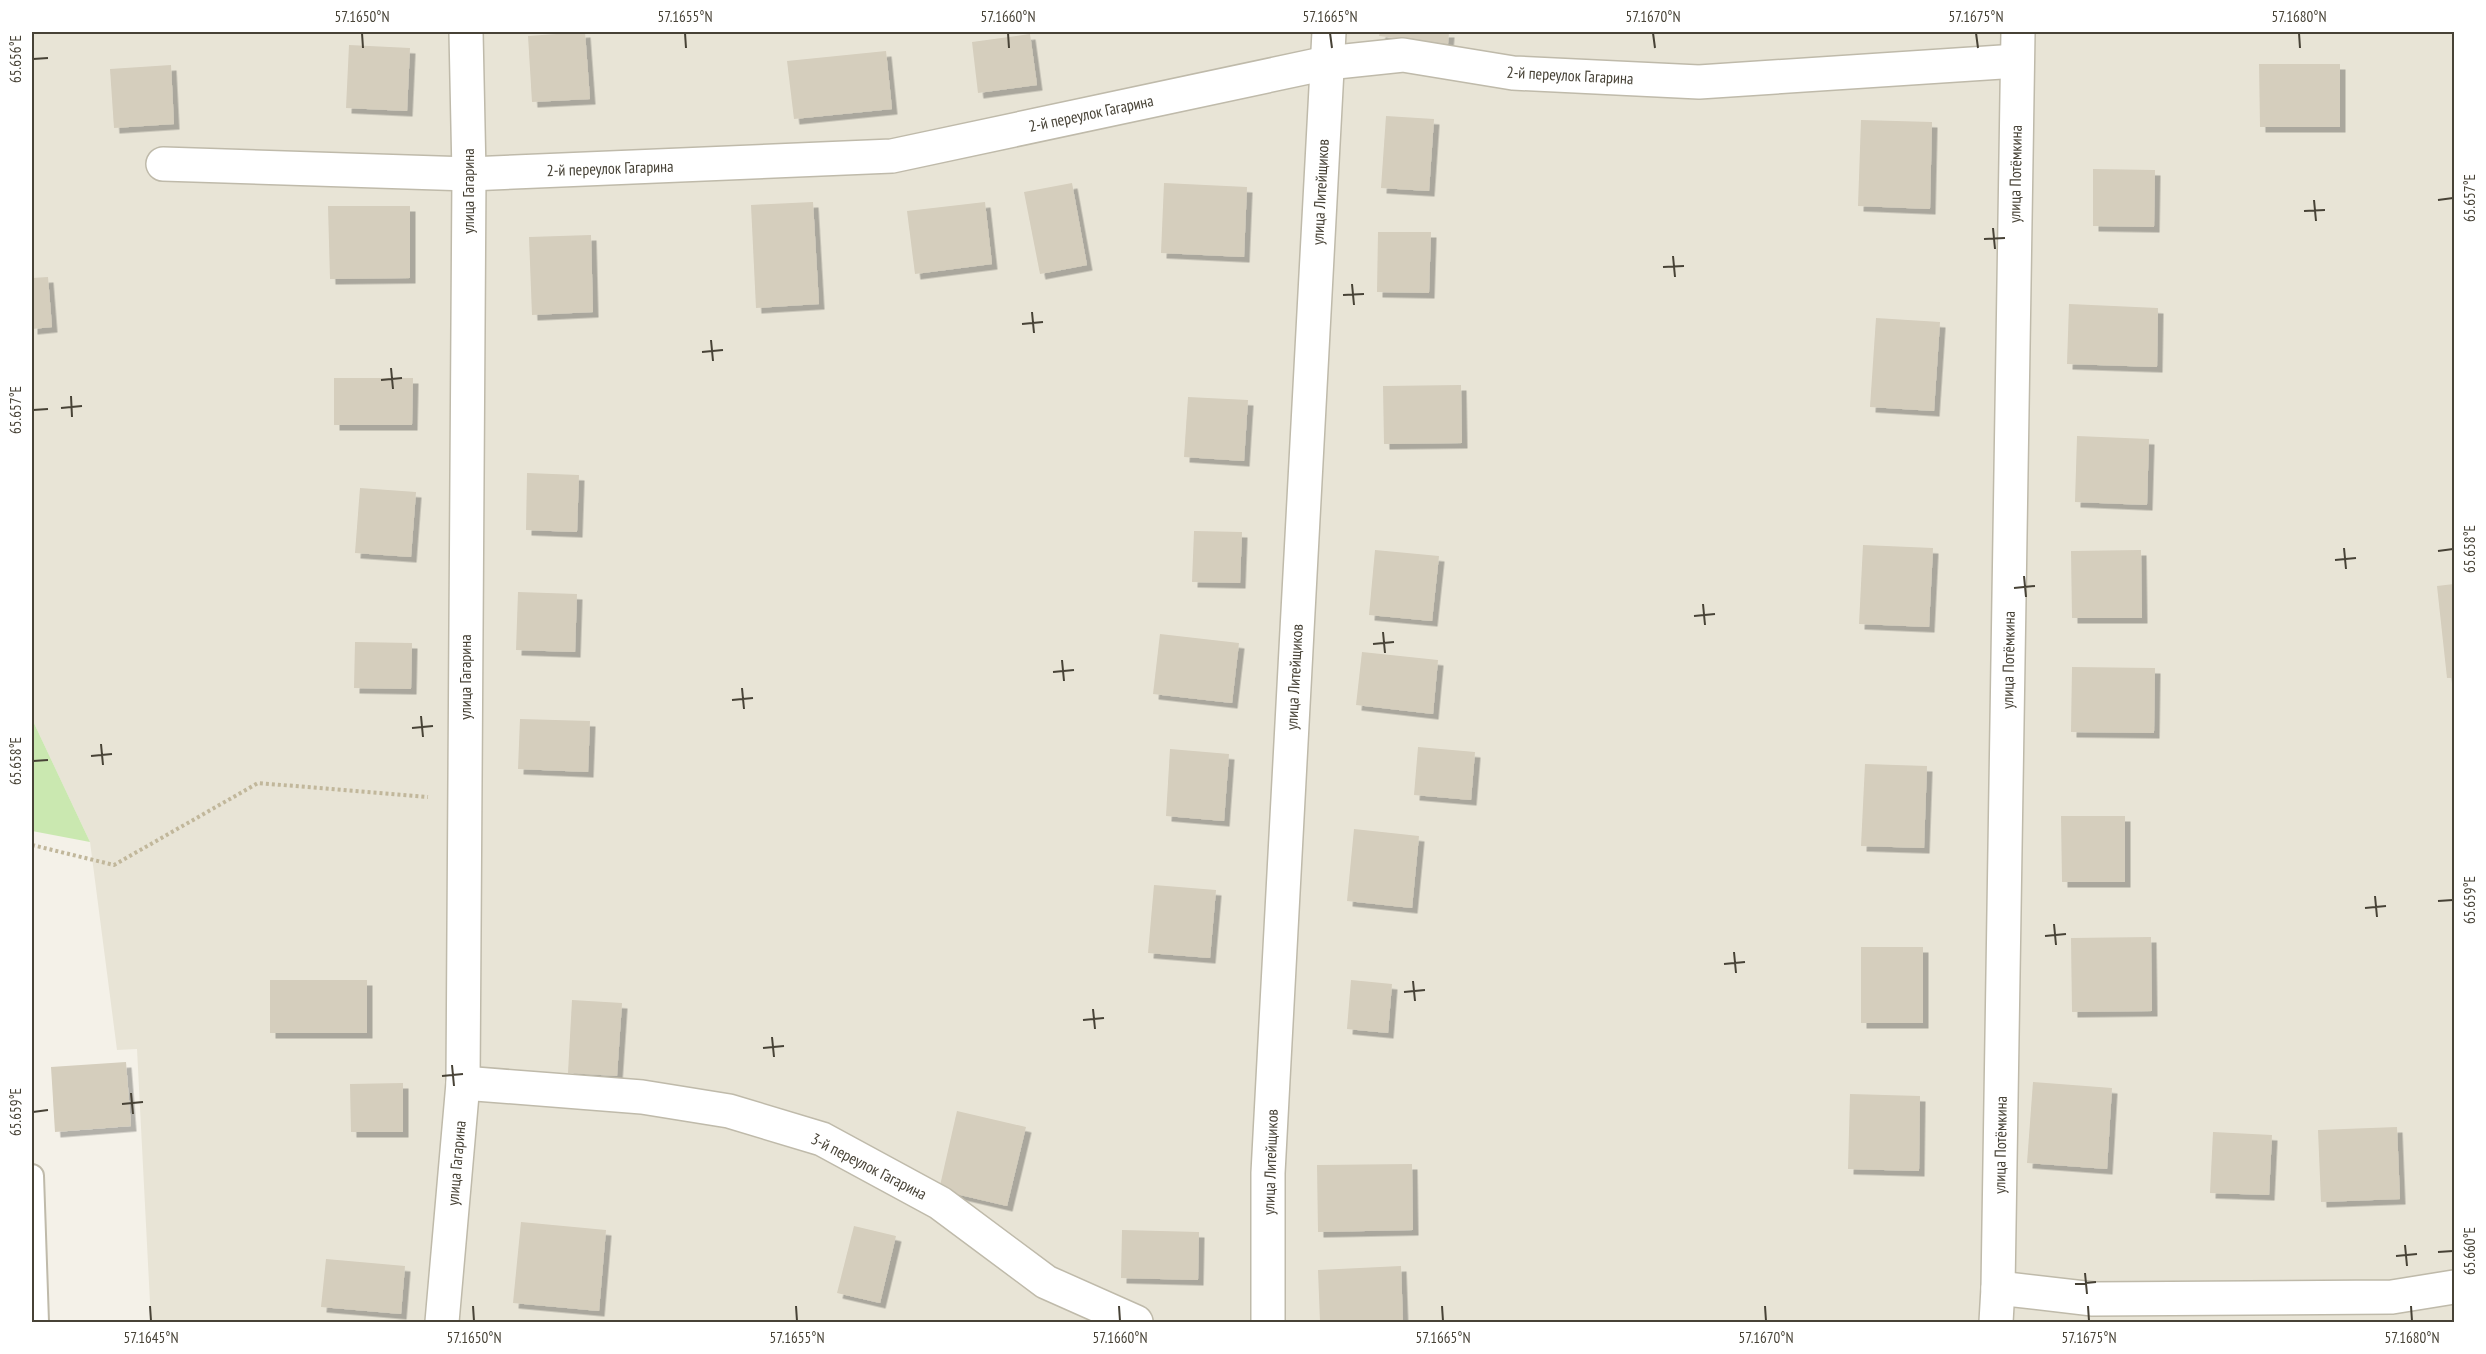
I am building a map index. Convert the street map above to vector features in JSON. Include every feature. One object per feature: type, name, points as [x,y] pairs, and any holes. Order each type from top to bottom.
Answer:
[{"type":"street","name":"улица Гагарина","points":[[442,1323],[463,1083],[469,174],[466,32]]},
{"type":"street","name":"2-й переулок Гагарина","points":[[163,164],[469,174],[892,156],[1328,47],[1403,55],[1513,73],[1699,82],[2017,46]]},
{"type":"street","name":"улица Потёмкина","points":[[1996,1323],[2017,46]]},
{"type":"street","name":"улица Литейщиков","points":[[1268,1323],[1268,1173],[1328,47]]},
{"type":"street","name":"3-й переулок Гагарина","points":[[463,1083],[642,1097],[729,1111],[822,1139],[940,1203],[1046,1282],[1136,1323]]},
{"type":"street","points":[[1998,1288],[2093,1299],[2392,1297],[2454,1287]]},
{"type":"lane","points":[[32,1176],[37,1323]]},
{"type":"path","points":[[32,845],[114,865],[258,783],[464,800]]},
{"type":"shaded area","points":[[32,32],[2454,32],[2454,1322],[151,1322],[137,1049],[117,1050],[90,842],[32,719]]},
{"type":"green space","points":[[32,719],[90,842],[32,831]]},
{"type":"building","points":[[585,32],[590,99],[532,102],[528,36]]},
{"type":"building","points":[[1380,32],[1449,32],[1448,44],[1379,36]]},
{"type":"building","points":[[1030,34],[1037,85],[978,93],[972,42]]},
{"type":"building","points":[[349,45],[410,48],[407,111],[346,108]]},
{"type":"building","points":[[886,51],[892,109],[794,119],[787,61]]},
{"type":"building","points":[[2259,64],[2340,64],[2340,127],[2260,127]]},
{"type":"building","points":[[171,65],[174,124],[114,128],[110,69]]},
{"type":"building","points":[[1386,116],[1434,119],[1429,191],[1381,188]]},
{"type":"building","points":[[1861,120],[1932,122],[1930,209],[1858,206]]},
{"type":"building","points":[[2093,169],[2155,170],[2154,227],[2093,226]]},
{"type":"building","points":[[1072,183],[1087,265],[1040,274],[1024,192]]},
{"type":"building","points":[[1164,183],[1247,187],[1244,257],[1161,253]]},
{"type":"building","points":[[813,202],[819,304],[756,308],[751,205]]},
{"type":"building","points":[[985,202],[992,264],[915,274],[907,211]]},
{"type":"building","points":[[328,206],[410,206],[410,278],[330,279]]},
{"type":"building","points":[[1378,232],[1431,232],[1429,293],[1377,292]]},
{"type":"building","points":[[591,235],[593,312],[532,315],[529,237]]},
{"type":"building","points":[[48,277],[52,327],[32,329],[32,278]]},
{"type":"building","points":[[2069,304],[2158,308],[2157,367],[2067,364]]},
{"type":"building","points":[[1876,318],[1940,322],[1934,411],[1870,407]]},
{"type":"building","points":[[334,378],[413,378],[412,425],[334,425]]},
{"type":"building","points":[[1461,385],[1462,443],[1384,444],[1383,386]]},
{"type":"building","points":[[1188,397],[1248,400],[1244,461],[1184,457]]},
{"type":"building","points":[[2077,436],[2149,439],[2147,505],[2075,502]]},
{"type":"building","points":[[527,473],[579,475],[577,532],[526,530]]},
{"type":"building","points":[[360,488],[416,492],[411,557],[355,553]]},
{"type":"building","points":[[1194,531],[1242,532],[1240,583],[1192,582]]},
{"type":"building","points":[[1863,545],[1933,548],[1929,627],[1859,624]]},
{"type":"building","points":[[1375,550],[1439,556],[1432,621],[1369,615]]},
{"type":"building","points":[[2141,550],[2142,618],[2072,618],[2071,551]]},
{"type":"building","points":[[2454,584],[2454,678],[2447,678],[2437,586]]},
{"type":"building","points":[[518,592],[577,594],[575,652],[516,650]]},
{"type":"building","points":[[1160,634],[1239,643],[1232,703],[1153,694]]},
{"type":"building","points":[[355,642],[412,643],[411,689],[354,688]]},
{"type":"building","points":[[1362,652],[1438,660],[1433,714],[1356,705]]},
{"type":"building","points":[[2072,667],[2155,668],[2154,733],[2071,732]]},
{"type":"building","points":[[520,719],[590,721],[588,772],[518,769]]},
{"type":"building","points":[[1418,747],[1475,752],[1471,800],[1414,795]]},
{"type":"building","points":[[1170,749],[1229,754],[1224,821],[1166,816]]},
{"type":"building","points":[[1865,764],[1927,766],[1924,848],[1861,846]]},
{"type":"building","points":[[2061,816],[2125,816],[2125,882],[2062,882]]},
{"type":"building","points":[[1354,829],[1419,836],[1412,908],[1347,901]]},
{"type":"building","points":[[1154,885],[1216,890],[1210,958],[1148,953]]},
{"type":"building","points":[[2151,937],[2152,1011],[2072,1012],[2071,938]]},
{"type":"building","points":[[1861,947],[1923,947],[1923,1023],[1861,1023]]},
{"type":"building","points":[[270,980],[367,980],[367,1033],[270,1033]]},
{"type":"building","points":[[1351,980],[1392,984],[1388,1033],[1347,1029]]},
{"type":"building","points":[[572,1000],[622,1003],[617,1076],[568,1073]]},
{"type":"building","points":[[126,1062],[131,1126],[55,1132],[51,1067]]},
{"type":"building","points":[[2033,1082],[2112,1088],[2107,1169],[2027,1163]]},
{"type":"building","points":[[403,1083],[403,1132],[351,1132],[350,1084]]},
{"type":"building","points":[[1850,1094],[1920,1096],[1919,1171],[1848,1169]]},
{"type":"building","points":[[957,1111],[1026,1127],[1007,1206],[939,1190]]},
{"type":"building","points":[[2397,1127],[2400,1199],[2321,1202],[2318,1130]]},
{"type":"building","points":[[2213,1132],[2272,1135],[2269,1195],[2210,1193]]},
{"type":"building","points":[[1412,1164],[1413,1230],[1318,1232],[1317,1165]]},
{"type":"building","points":[[521,1222],[606,1230],[599,1311],[513,1303]]},
{"type":"building","points":[[854,1226],[896,1236],[880,1303],[837,1293]]},
{"type":"building","points":[[1122,1230],[1199,1232],[1198,1280],[1121,1278]]},
{"type":"building","points":[[326,1259],[405,1266],[401,1314],[321,1307]]},
{"type":"building","points":[[1401,1266],[1403,1322],[1320,1322],[1318,1270]]}]
